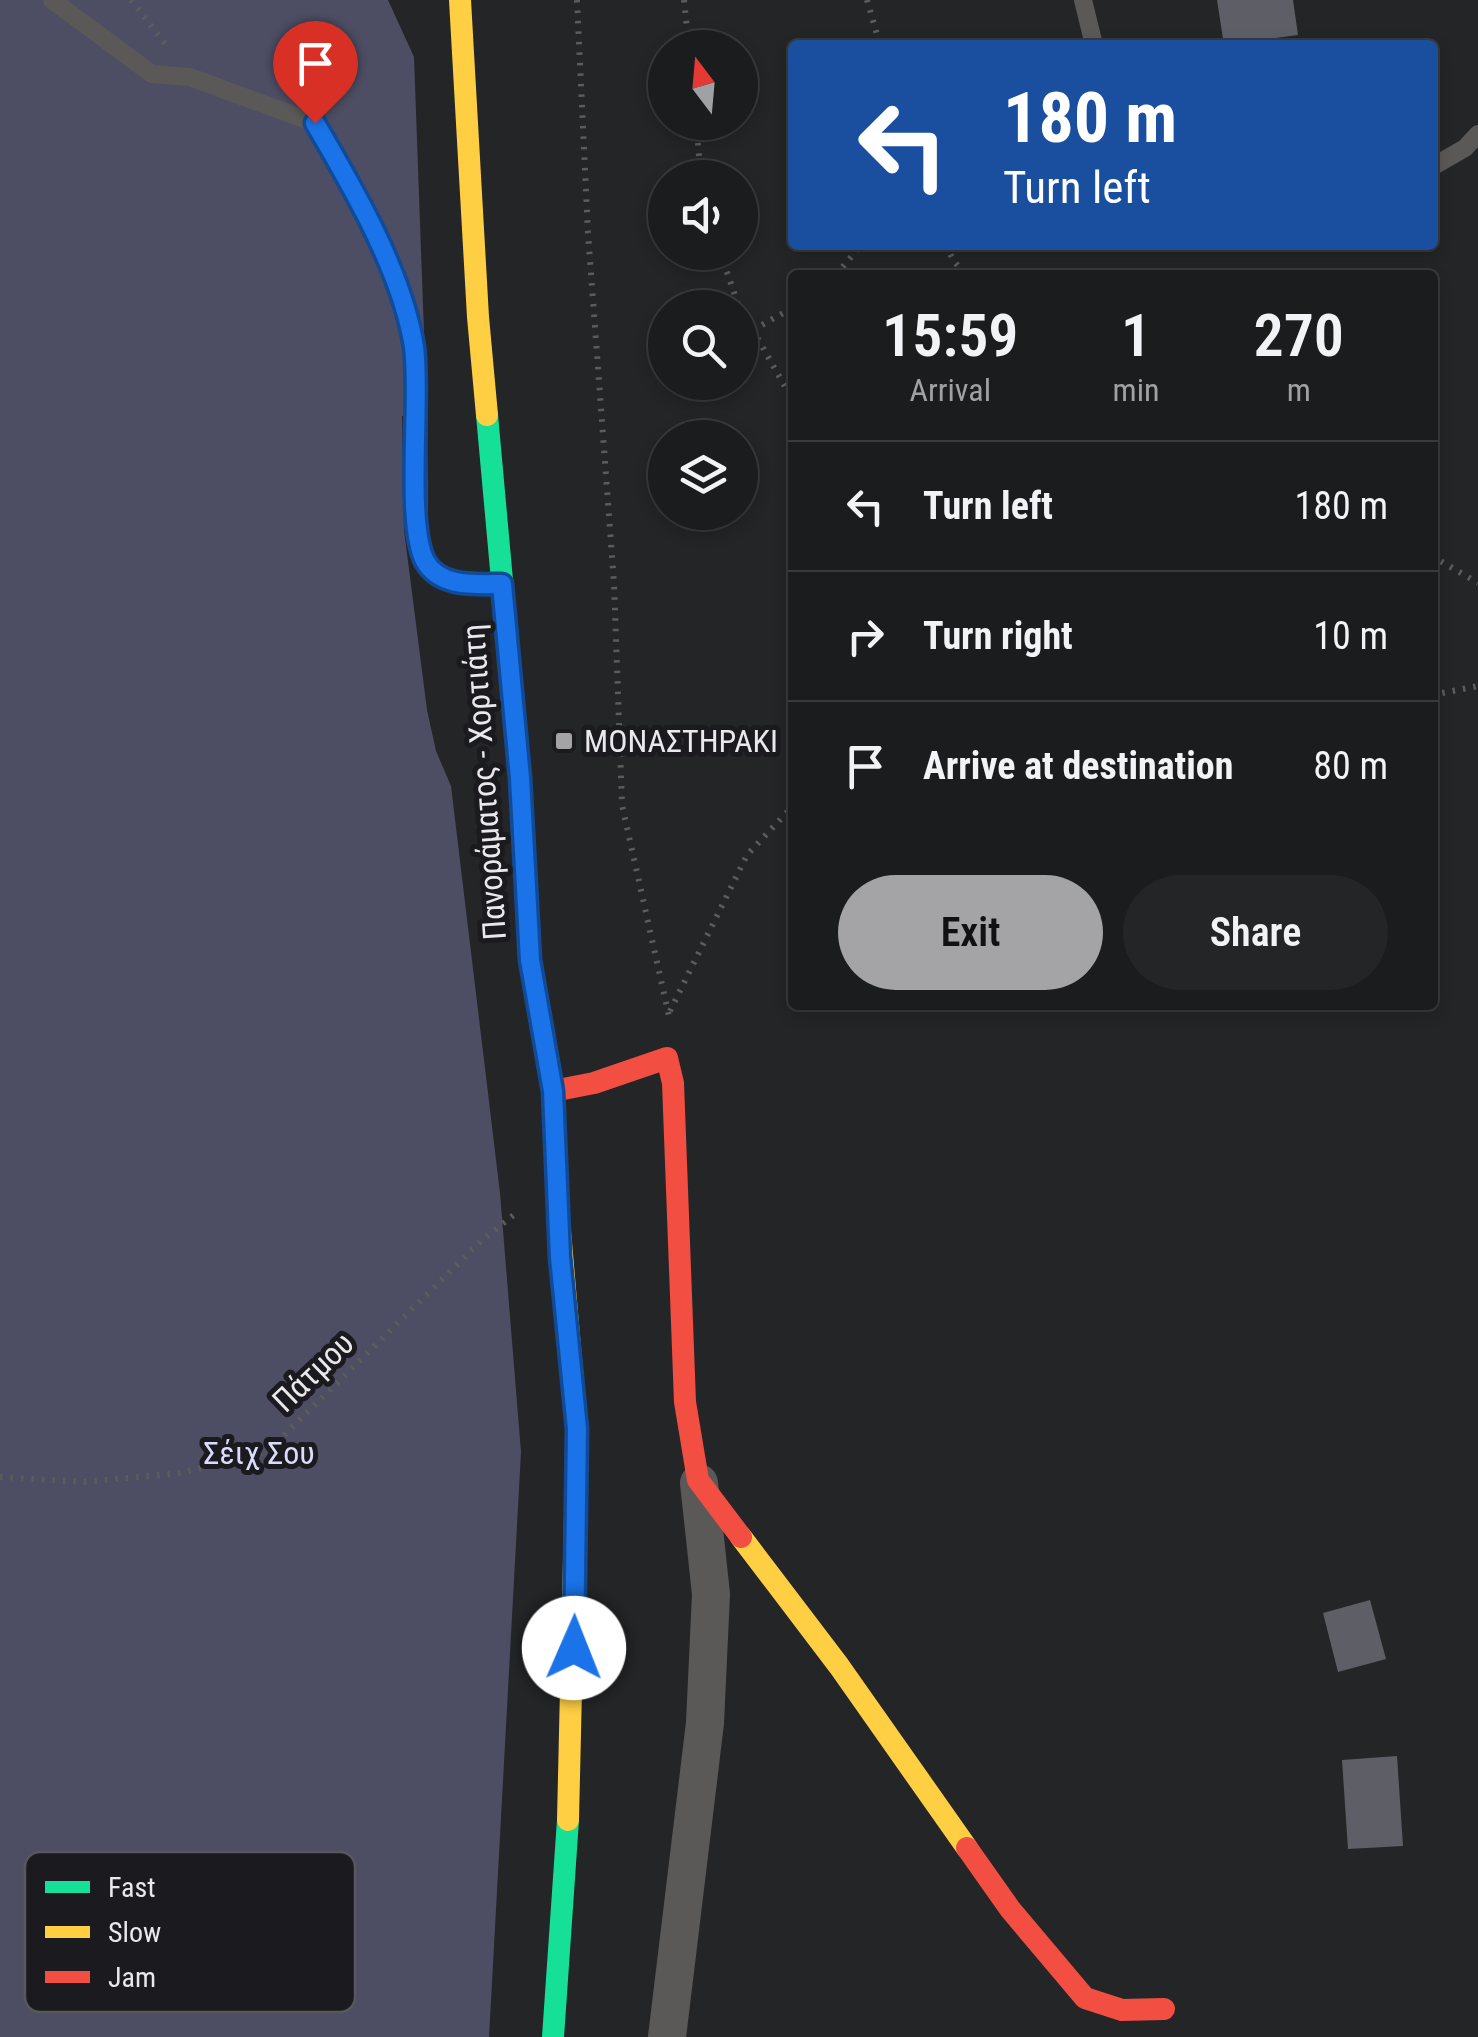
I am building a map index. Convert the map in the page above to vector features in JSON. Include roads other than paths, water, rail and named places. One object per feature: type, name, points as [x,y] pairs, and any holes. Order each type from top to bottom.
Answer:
[{"type":"main road","name":"Πανοράματος - Χορτιάτη","points":[[460,0],[477,297],[520,778],[530,960],[553,1091],[557,1204],[577,1429],[567,1842],[553,2037]]},
{"type":"main road","points":[[553,1091],[594,1083],[668,1058],[684,1402],[698,1480],[797,1608],[1010,1909],[1085,1998],[1122,2010],[1164,2009]]},
{"type":"street","points":[[666,2037],[706,1723],[711,1594],[698,1480]]},
{"type":"lane","points":[[52,0],[152,74],[190,77],[315,123],[360,199],[407,315],[418,393],[418,529],[426,564],[437,574],[460,584],[502,584]]},
{"type":"lane","points":[[1083,0],[1093,40]]},
{"type":"lane","points":[[1438,163],[1478,134]]},
{"type":"place","name":"ΜΟΝΑΣΤΗΡΑΚΙ","points":[[564,741]]},
{"type":"park label","name":"Σέιχ Σου","points":[[259,1453]]}]
